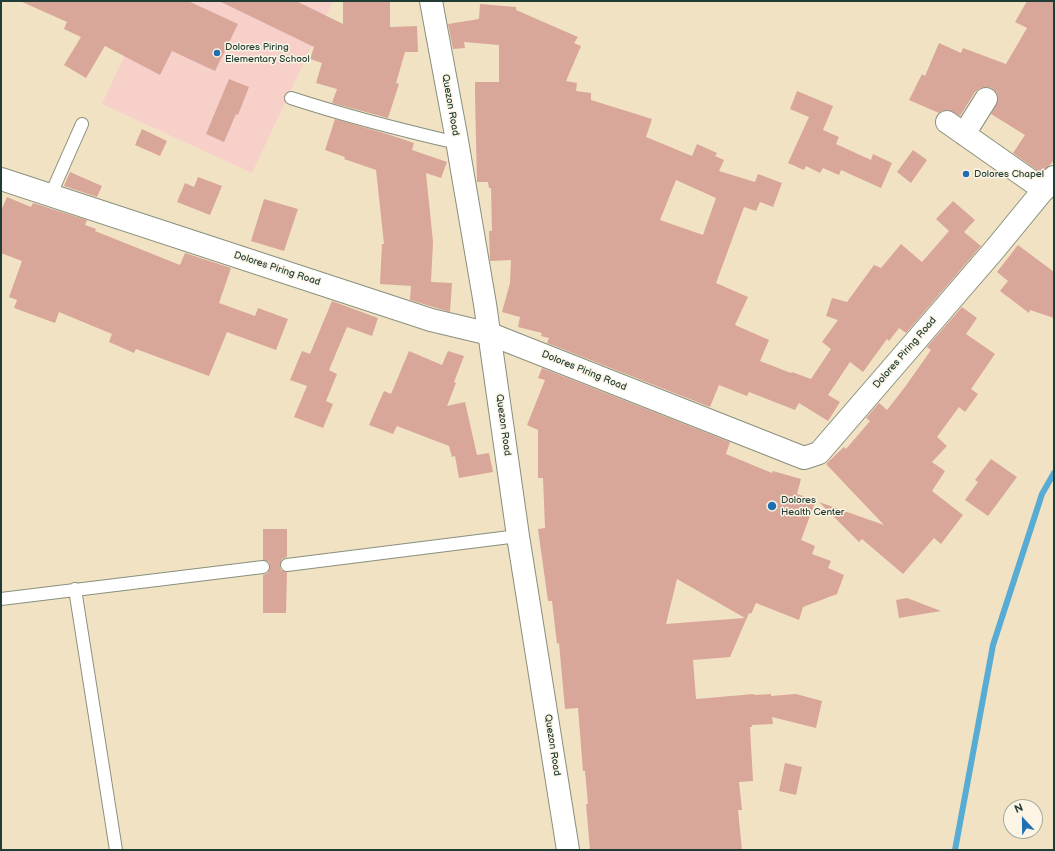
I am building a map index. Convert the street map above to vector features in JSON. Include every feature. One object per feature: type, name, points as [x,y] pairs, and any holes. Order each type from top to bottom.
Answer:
[{"type":"street","name":"Quezon Road","points":[[431,1],[490,334],[518,536],[568,850]]},
{"type":"street","points":[[964,134],[986,99]]},
{"type":"street","points":[[947,122],[964,134],[1049,183]]},
{"type":"street","name":"Dolores Piring Road","points":[[1,179],[51,194],[431,320],[490,334],[804,458],[819,453],[995,249],[1049,183]]},
{"type":"lane","points":[[291,98],[337,113],[403,131],[457,143]]},
{"type":"lane","points":[[51,194],[82,124]]},
{"type":"lane","points":[[287,566],[518,536]]},
{"type":"lane","points":[[1,599],[263,567]]},
{"type":"lane","points":[[75,589],[116,850]]},
{"type":"shaded area","name":"Dolores Piring Elementary School","points":[[150,1],[333,1],[252,173],[102,104]]},
{"type":"building","points":[[20,1],[188,1],[238,24],[215,71],[172,51],[160,75],[105,46],[86,78],[64,65],[81,37],[64,29],[67,22]]},
{"type":"building","points":[[219,1],[296,1],[343,24],[343,1],[390,1],[390,27],[417,26],[418,52],[405,52],[396,83],[399,84],[388,118],[332,103],[337,89],[316,83],[322,63],[310,59],[314,47]]},
{"type":"building","points":[[1027,1],[1054,1],[1054,160],[1041,173],[1013,153],[1025,135],[991,114],[998,100],[997,93],[992,88],[980,88],[975,92],[960,116],[948,110],[939,113],[909,100],[922,74],[925,76],[939,43],[961,53],[963,48],[1006,64],[1027,28],[1015,22]]},
{"type":"building","points":[[480,4],[516,7],[516,10],[578,37],[574,43],[581,46],[566,81],[577,83],[576,91],[591,93],[591,100],[652,119],[646,137],[692,156],[697,144],[717,153],[715,156],[724,160],[719,171],[755,182],[758,174],[782,183],[773,207],[760,202],[756,211],[744,207],[716,283],[748,297],[735,325],[769,340],[760,361],[811,379],[831,349],[822,342],[838,320],[826,316],[832,298],[847,302],[874,265],[881,268],[901,244],[922,262],[949,231],[936,219],[953,201],[975,220],[964,232],[981,246],[906,333],[899,328],[889,341],[887,339],[863,372],[850,362],[828,395],[840,402],[828,421],[799,403],[795,410],[749,392],[747,396],[719,385],[710,407],[547,343],[549,338],[541,336],[542,333],[518,327],[520,317],[502,312],[510,283],[511,260],[490,261],[489,231],[492,231],[491,188],[489,188],[488,182],[477,182],[475,82],[499,82],[499,45],[464,42],[465,48],[453,49],[448,24],[479,19]],"holes":[[[676,180],[716,198],[703,235],[660,220]]]},
{"type":"building","points":[[229,79],[249,87],[238,115],[236,114],[224,142],[206,134]]},
{"type":"building","points":[[797,91],[833,106],[823,130],[839,137],[836,144],[871,160],[873,154],[892,163],[881,188],[841,170],[839,175],[823,168],[820,173],[806,166],[804,170],[788,163],[809,117],[790,109]]},
{"type":"building","points":[[335,119],[414,143],[412,150],[447,162],[441,178],[426,173],[433,242],[431,282],[452,283],[450,312],[410,300],[411,286],[380,284],[382,244],[384,244],[376,170],[344,159],[345,157],[325,150]]},
{"type":"building","points":[[142,129],[167,141],[160,156],[135,145]]},
{"type":"building","points":[[913,150],[927,160],[911,183],[897,172]]},
{"type":"building","points":[[70,172],[102,186],[97,197],[64,186]]},
{"type":"building","points":[[198,177],[222,186],[210,215],[177,202],[185,183],[194,187]]},
{"type":"building","points":[[7,197],[31,207],[33,203],[87,220],[85,225],[96,229],[95,231],[180,265],[185,253],[231,268],[219,303],[255,316],[258,308],[288,319],[276,350],[227,332],[209,376],[136,349],[134,353],[109,342],[112,334],[59,312],[55,323],[14,308],[17,300],[9,297],[22,261],[1,253],[1,211]]},
{"type":"building","points":[[264,199],[298,209],[284,251],[251,241]]},
{"type":"building","points":[[1018,245],[1054,272],[1054,318],[1030,310],[1029,313],[1000,291],[1008,281],[997,272]]},
{"type":"building","points":[[332,301],[378,318],[372,336],[347,327],[329,370],[337,374],[326,401],[333,404],[323,428],[294,417],[307,386],[290,380],[302,351],[310,354]]},
{"type":"building","points":[[962,307],[977,318],[966,334],[995,354],[971,389],[978,394],[965,412],[959,407],[937,437],[947,446],[932,462],[945,471],[932,491],[963,515],[941,544],[934,538],[903,574],[862,539],[859,542],[819,502],[884,525],[826,464],[844,447],[846,449],[870,421],[866,418],[879,403],[887,410],[931,350],[927,347]]},
{"type":"building","points":[[409,351],[442,365],[448,351],[464,356],[447,406],[465,402],[477,455],[489,453],[493,472],[459,478],[455,456],[452,457],[449,446],[397,426],[393,434],[369,425],[384,391],[391,394]]},
{"type":"building","points":[[542,368],[730,442],[726,454],[772,473],[773,471],[801,479],[797,494],[816,500],[801,540],[815,546],[812,554],[831,561],[828,568],[844,575],[837,594],[803,607],[799,620],[756,603],[751,614],[749,613],[730,657],[693,660],[696,699],[754,694],[771,694],[771,696],[796,694],[822,701],[816,728],[772,717],[773,724],[752,725],[752,727],[750,727],[753,781],[739,782],[742,810],[738,810],[742,850],[590,850],[586,804],[588,804],[585,771],[583,771],[578,708],[565,709],[559,643],[557,644],[552,601],[548,601],[538,529],[545,528],[543,478],[538,478],[538,430],[527,425],[545,380],[538,378]],"holes":[[[677,579],[745,618],[666,624]]]},
{"type":"building","points":[[991,459],[1017,477],[988,516],[965,500],[978,482],[975,480]]},
{"type":"building","points":[[263,529],[287,529],[287,557],[282,559],[280,566],[281,570],[287,572],[286,613],[263,613],[263,575],[268,573],[270,566],[269,562],[263,560]]},
{"type":"building","points":[[907,598],[941,611],[899,618],[896,600]]},
{"type":"building","points":[[785,763],[802,767],[796,795],[779,791]]},
{"type":"waterway","points":[[955,850],[993,645],[1042,494],[1054,473]]},
{"type":"place","name":"Dolores Piring Elementary School","points":[[217,53]]},
{"type":"place","name":"Dolores Chapel","points":[[966,174]]},
{"type":"place","name":"Dolores Health Center","points":[[772,506]]}]
